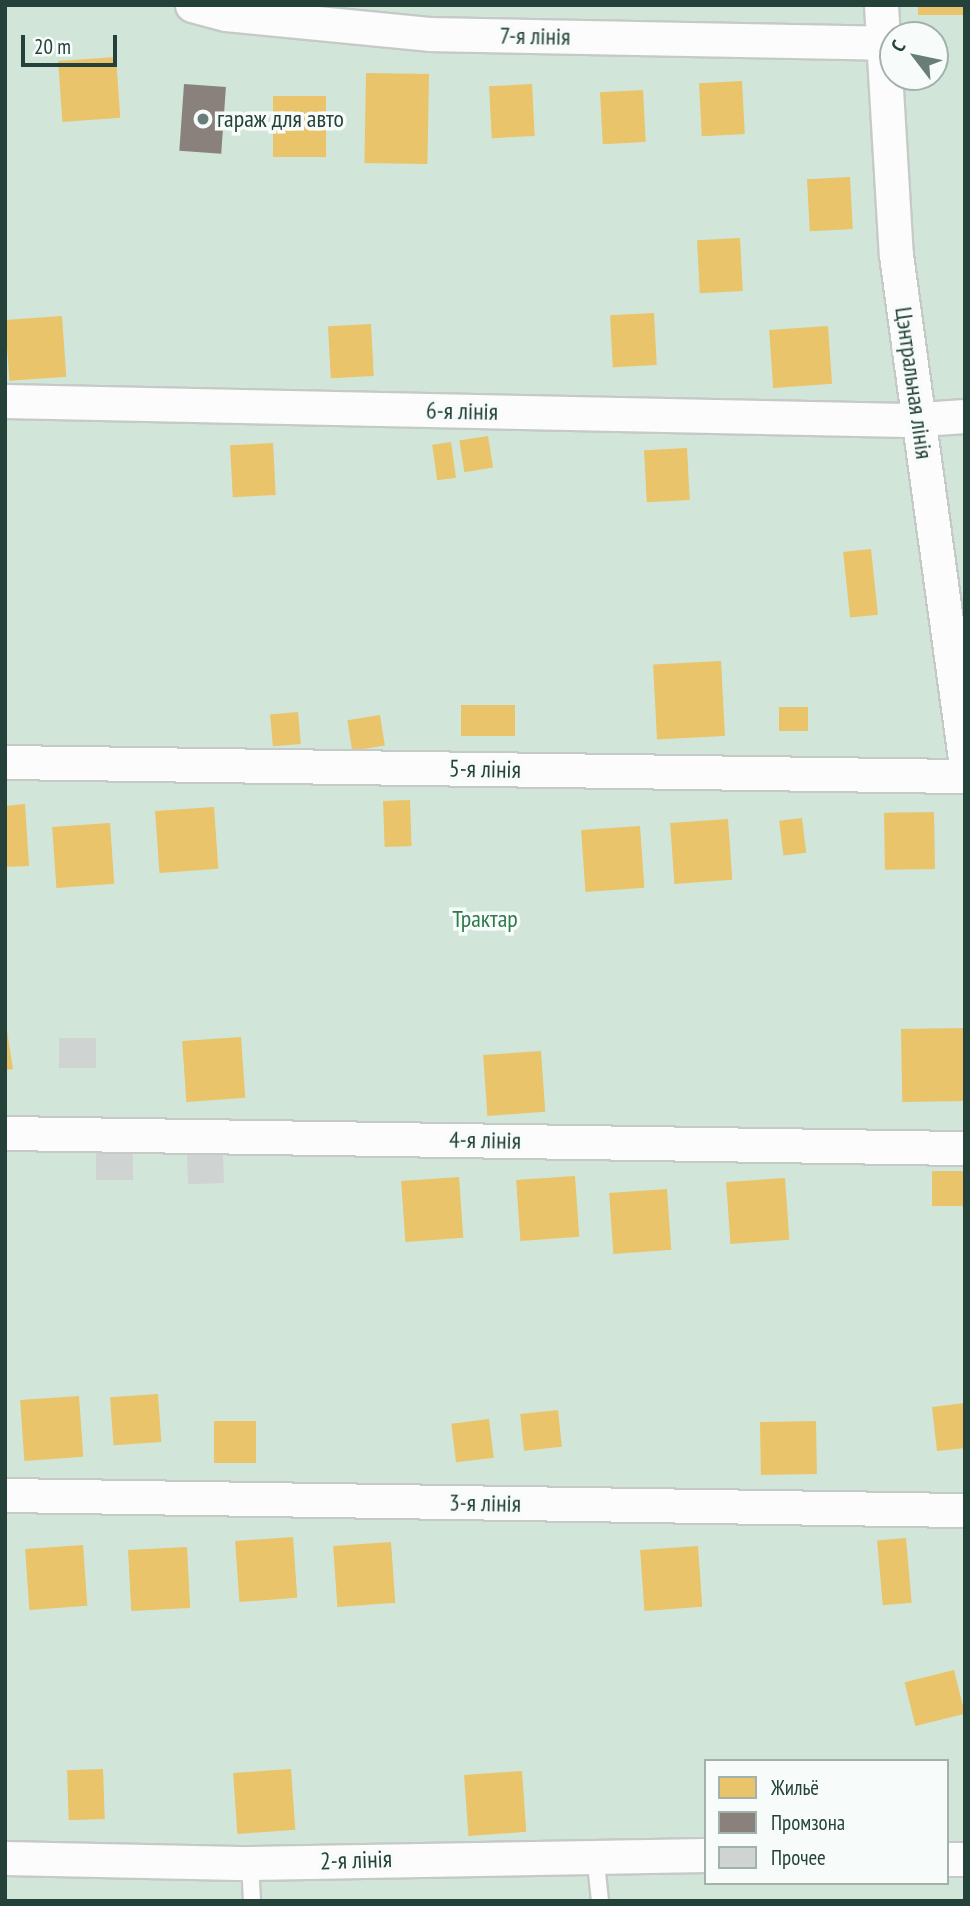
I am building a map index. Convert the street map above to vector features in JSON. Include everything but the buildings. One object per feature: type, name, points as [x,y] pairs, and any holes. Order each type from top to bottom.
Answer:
[{"type":"street","name":"7-я лінія","points":[[192,5],[226,14],[431,34],[879,43]]},
{"type":"street","name":"Цэнтральная лінія","points":[[885,91],[897,255],[919,420],[957,647],[965,759]]},
{"type":"street","name":"6-я лінія","points":[[5,401],[919,420],[965,416]]},
{"type":"street","name":"5-я лінія","points":[[5,762],[965,776]]},
{"type":"street","name":"4-я лінія","points":[[5,1133],[965,1148]]},
{"type":"street","name":"3-я лінія","points":[[5,1495],[965,1510]]},
{"type":"street","name":"2-я лінія","points":[[5,1858],[250,1863],[595,1854],[704,1855]]},
{"type":"lane","points":[[595,1854],[600,1901]]},
{"type":"lane","points":[[250,1863],[252,1901]]},
{"type":"green space","name":"Трактар","points":[[5,5],[965,5],[965,1901],[5,1901]]},
{"type":"place","name":"гараж для авто","points":[[203,119]]}]
